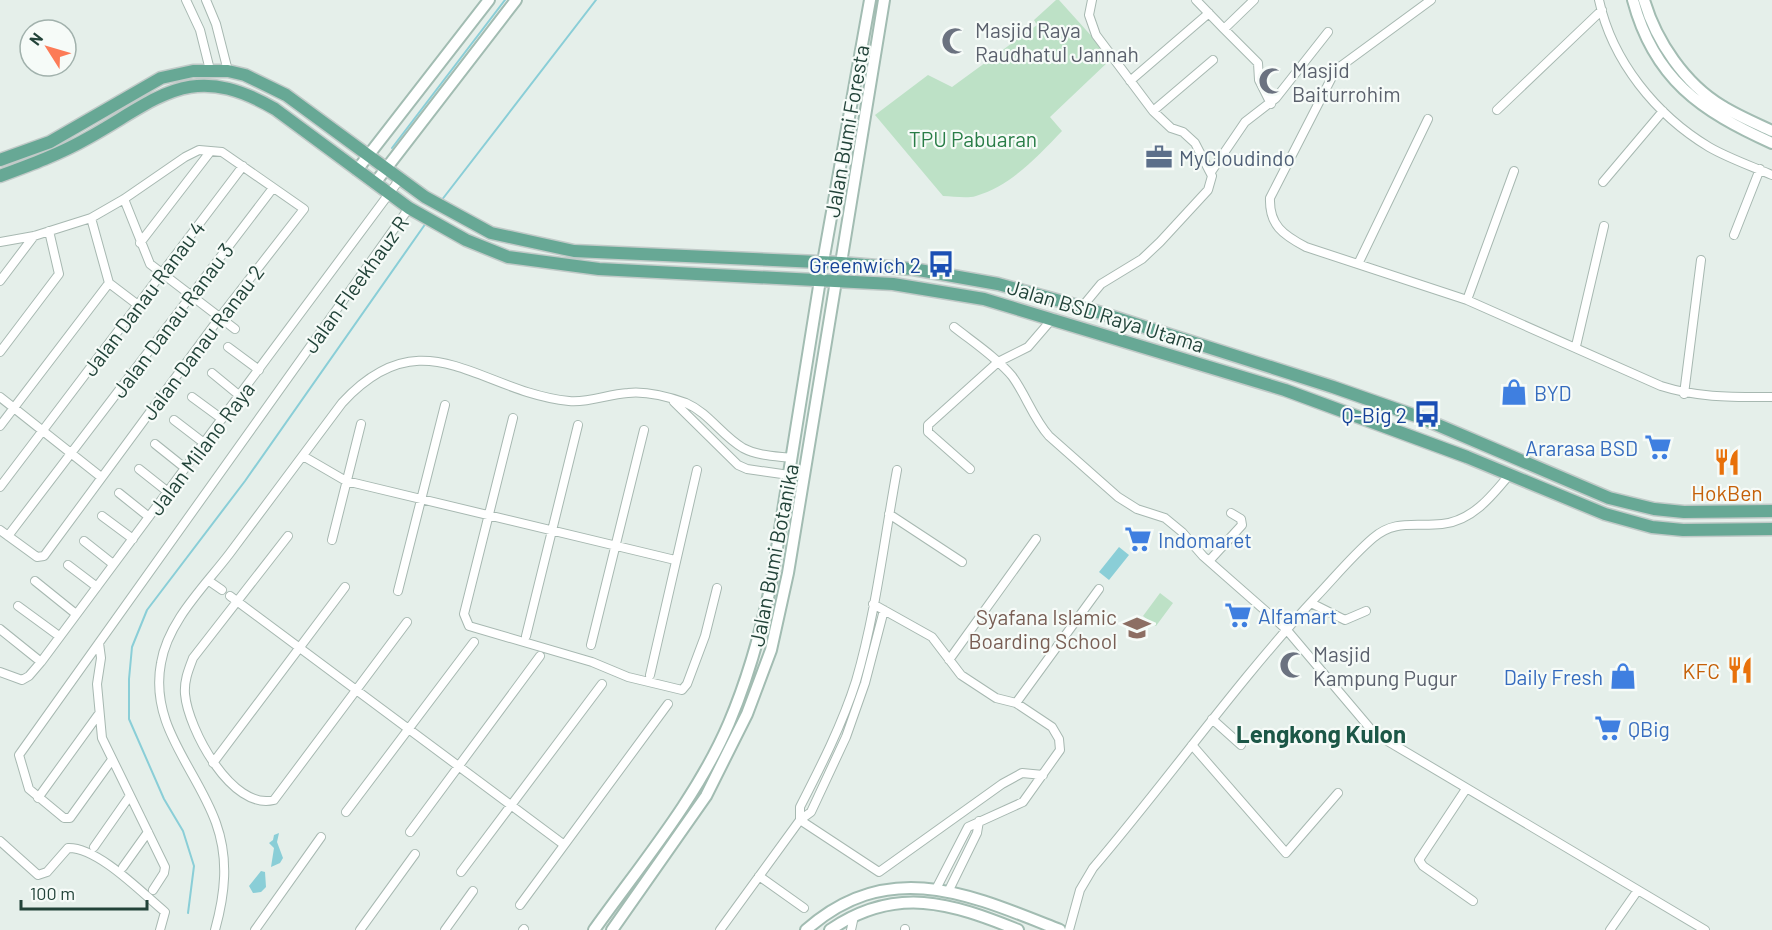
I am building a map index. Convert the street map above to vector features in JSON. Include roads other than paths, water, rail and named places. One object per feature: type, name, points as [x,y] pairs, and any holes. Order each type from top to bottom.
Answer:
[{"type":"main road","points":[[357,170],[489,0]]},
{"type":"main road","points":[[375,183],[516,0]]},
{"type":"main road","name":"Jalan Bumi Foresta","points":[[823,262],[870,0]]},
{"type":"main road","name":"Jalan Bumi Foresta","points":[[841,263],[884,0]]},
{"type":"main road","points":[[1633,0],[1649,46],[1686,92],[1719,118],[1772,143]]},
{"type":"main road","points":[[1644,0],[1669,53],[1690,79],[1720,105],[1772,131]]},
{"type":"main road","points":[[860,52],[874,54]]},
{"type":"main road","name":"Jalan BSD Raya Utama","points":[[0,160],[51,142],[161,78],[193,71],[228,71],[245,75],[272,87],[424,197],[491,233],[574,250],[841,263],[960,276],[1034,293],[1290,372],[1419,417],[1609,498],[1654,509],[1684,513],[1772,511]]},
{"type":"main road","name":"Jalan BSD Raya Utama","points":[[0,176],[66,150],[171,90],[196,85],[226,87],[252,96],[275,109],[412,210],[445,230],[508,257],[552,265],[836,281],[945,291],[1053,318],[1285,390],[1510,474],[1623,520],[1683,530],[1772,530]]},
{"type":"main road","name":"Jalan Bumi Botanika","points":[[594,930],[676,815],[704,770],[728,724],[757,646],[772,579],[820,280]]},
{"type":"main road","name":"Jalan Bumi Botanika","points":[[612,930],[706,796],[747,714],[771,650],[788,573],[836,281]]},
{"type":"main road","points":[[1285,390],[1290,372]]},
{"type":"main road","points":[[1733,512],[1735,530]]},
{"type":"main road","points":[[757,646],[771,650]]},
{"type":"main road","points":[[806,930],[836,907],[857,899],[902,888],[948,890],[975,897],[1060,930]]},
{"type":"main road","points":[[830,930],[854,916],[889,905],[929,902],[962,908],[1018,930]]},
{"type":"street","points":[[186,0],[200,30],[210,70]]},
{"type":"street","points":[[206,0],[216,24],[228,71]]},
{"type":"street","points":[[1092,0],[1089,15],[1096,35],[1153,111],[1171,128],[1189,137],[1200,150],[1211,172]]},
{"type":"street","points":[[1196,0],[1258,63],[1259,80],[1270,104]]},
{"type":"street","points":[[1224,29],[1254,0]]},
{"type":"street","points":[[1431,0],[1350,59],[1332,77],[1270,198],[1270,215],[1276,226],[1292,240],[1467,300],[1684,394],[1713,398],[1772,398]]},
{"type":"street","points":[[1599,0],[1618,53],[1640,86],[1664,111],[1688,133],[1711,148],[1772,175]]},
{"type":"street","points":[[1497,110],[1602,10]]},
{"type":"street","points":[[1130,81],[1209,13]]},
{"type":"street","points":[[1082,307],[1101,284],[1142,259],[1208,190],[1211,172],[1245,122],[1270,104],[1328,32]]},
{"type":"street","points":[[1153,111],[1213,60]]},
{"type":"street","points":[[1602,182],[1664,111]]},
{"type":"street","points":[[1359,262],[1428,119]]},
{"type":"street","points":[[0,242],[34,236],[91,218],[124,199],[184,156],[199,150],[222,152],[273,188]]},
{"type":"street","points":[[140,243],[210,152]]},
{"type":"street","name":"Jalan Danau Ranau 4","points":[[0,487],[243,166]]},
{"type":"street","points":[[1734,235],[1760,170]]},
{"type":"street","points":[[1467,300],[1514,171]]},
{"type":"street","name":"Jalan Milano Raya","points":[[0,672],[22,680],[29,676],[41,662],[400,179]]},
{"type":"street","name":"Jalan Danau Ranau 2","points":[[8,536],[37,557],[44,556],[220,317],[304,209],[273,188]]},
{"type":"street","name":"Jalan Danau Ranau 3","points":[[8,536],[273,188]]},
{"type":"street","points":[[124,199],[150,264],[235,329]]},
{"type":"street","name":"Jalan Fleekhauz R","points":[[38,798],[30,789],[19,755],[300,360],[412,210]]},
{"type":"street","points":[[91,218],[110,283],[138,305]]},
{"type":"street","points":[[1576,346],[1604,226]]},
{"type":"street","points":[[0,352],[59,273],[49,231]]},
{"type":"street","points":[[0,281],[34,236]]},
{"type":"street","points":[[1684,394],[1701,260]]},
{"type":"street","points":[[0,426],[110,283]]},
{"type":"street","points":[[970,469],[928,432],[927,428],[998,362],[1028,346],[1053,318]]},
{"type":"street","points":[[954,327],[998,362],[1012,377],[1038,424],[1049,436],[1129,505],[1166,518],[1209,561],[1286,629],[1374,733],[1705,930]]},
{"type":"street","points":[[228,347],[259,370]]},
{"type":"street","points":[[215,930],[225,883],[223,848],[213,815],[166,724],[159,694],[160,665],[168,640],[183,612],[209,581],[342,403],[360,385],[381,372],[423,361],[447,362],[471,369],[510,388],[570,401],[627,393],[671,399],[694,408],[743,448],[792,458]]},
{"type":"street","points":[[212,372],[240,396]]},
{"type":"street","points":[[0,397],[101,477]]},
{"type":"street","points":[[192,397],[222,419]]},
{"type":"street","points":[[671,399],[738,465],[747,469],[789,475]]},
{"type":"street","points":[[398,591],[445,405]]},
{"type":"street","points":[[513,418],[464,614],[466,622],[472,629],[591,662],[628,677],[682,690],[687,684],[705,636],[717,588]]},
{"type":"street","points":[[174,420],[204,443]]},
{"type":"street","points":[[332,540],[361,424]]},
{"type":"street","points":[[526,636],[578,425]]},
{"type":"street","points":[[591,645],[644,430]]},
{"type":"street","points":[[155,444],[185,468]]},
{"type":"street","points":[[303,456],[346,481],[421,497],[675,560]]},
{"type":"street","points":[[139,469],[168,492]]},
{"type":"street","points":[[650,675],[675,560],[698,470]]},
{"type":"street","points":[[800,820],[800,807],[837,733],[856,681],[873,604],[897,470]]},
{"type":"street","points":[[1070,930],[1084,881],[1286,629],[1364,546],[1386,528],[1399,524],[1444,524],[1462,518],[1476,510],[1492,496],[1510,474]]},
{"type":"street","points":[[119,493],[148,517]]},
{"type":"street","points":[[1209,561],[1242,525],[1241,519],[1231,513]]},
{"type":"street","points":[[889,514],[962,562]]},
{"type":"street","points":[[102,516],[133,539]]},
{"type":"street","points":[[0,530],[8,536]]},
{"type":"street","points":[[288,536],[194,658],[185,678],[185,696],[190,715],[213,763],[247,796],[258,801],[274,800],[407,622]]},
{"type":"street","points":[[949,660],[1036,539]]},
{"type":"street","points":[[84,541],[113,564]]},
{"type":"street","points":[[68,565],[97,587]]},
{"type":"street","points":[[35,581],[76,614]]},
{"type":"street","points":[[209,581],[222,590]]},
{"type":"street","points":[[213,763],[345,587]]},
{"type":"street","points":[[1016,703],[1099,589]]},
{"type":"street","points":[[230,596],[562,844]]},
{"type":"street","points":[[1311,603],[1345,620],[1366,611]]},
{"type":"street","points":[[873,604],[932,637],[961,675],[996,698],[1016,703],[1052,727],[1059,739],[1060,750],[1023,802],[968,827],[936,889]]},
{"type":"street","points":[[18,606],[59,636]]},
{"type":"street","points":[[720,930],[800,820],[811,812],[846,737],[865,683],[884,610]]},
{"type":"street","points":[[0,629],[41,662]]},
{"type":"street","points":[[346,812],[474,642]]},
{"type":"street","points":[[99,643],[98,716],[102,738],[111,761],[165,867],[164,873],[153,890]]},
{"type":"street","points":[[410,832],[540,656]]},
{"type":"street","points":[[461,872],[602,684]]},
{"type":"street","points":[[520,905],[562,844],[668,704]]},
{"type":"street","points":[[98,716],[38,798],[64,818],[70,818],[111,761]]},
{"type":"street","points":[[1212,719],[1241,745]]},
{"type":"street","points":[[1192,745],[1286,853],[1338,794]]},
{"type":"street","points":[[800,820],[879,872],[1002,784],[1022,773],[1043,775]]},
{"type":"street","points":[[1466,789],[1419,860],[1421,864],[1473,900]]},
{"type":"street","points":[[94,847],[129,797]]},
{"type":"street","points":[[948,890],[977,833],[979,821]]},
{"type":"street","points":[[123,867],[148,832]]},
{"type":"street","points":[[255,930],[321,837]]},
{"type":"street","points":[[0,841],[38,875],[47,872],[68,848],[82,850],[108,865],[165,912],[160,930]]},
{"type":"street","points":[[360,930],[415,854]]},
{"type":"street","points":[[759,876],[804,908]]},
{"type":"street","points":[[1610,930],[1638,890]]},
{"type":"street","points":[[446,930],[473,891]]},
{"type":"street","points":[[851,930],[854,916]]},
{"type":"water","points":[[1119,547],[1129,555],[1109,580],[1099,572]]},
{"type":"water","points":[[279,833],[277,842],[283,858],[280,863],[271,867],[274,848],[269,843],[273,840],[274,835]]},
{"type":"water","points":[[261,871],[265,872],[266,887],[261,892],[253,893],[249,886]]},
{"type":"waterway","points":[[392,148],[505,0]]},
{"type":"waterway","points":[[441,201],[596,0]]},
{"type":"waterway","points":[[188,913],[194,866],[183,831],[164,799],[129,719],[132,647],[147,610],[245,481],[426,223]]},
{"type":"place","name":"Masjid Raya Raudhatul Jannah","points":[[955,41]]},
{"type":"place","name":"Masjid Baiturrohim","points":[[1272,81]]},
{"type":"place","name":"MyCloudindo","points":[[1159,157]]},
{"type":"place","name":"Greenwich 2","points":[[941,264]]},
{"type":"place","name":"BYD","points":[[1514,392]]},
{"type":"place","name":"Q-Big 2","points":[[1427,414]]},
{"type":"place","name":"Ararasa BSD","points":[[1658,447]]},
{"type":"place","name":"HokBen","points":[[1727,462]]},
{"type":"place","name":"Indomaret","points":[[1138,539]]},
{"type":"place","name":"Alfamart","points":[[1238,615]]},
{"type":"place","name":"Syafana Islamic Boarding School","points":[[1137,628]]},
{"type":"place","name":"Masjid Kampung Pugur","points":[[1293,665]]},
{"type":"place","name":"KFC","points":[[1740,670]]},
{"type":"place","name":"Daily Fresh","points":[[1623,676]]},
{"type":"place","name":"QBig","points":[[1608,728]]},
{"type":"district","name":"Lengkong Kulon","points":[[1321,733]]},
{"type":"park label","name":"TPU Pabuaran","points":[[973,138]]}]
